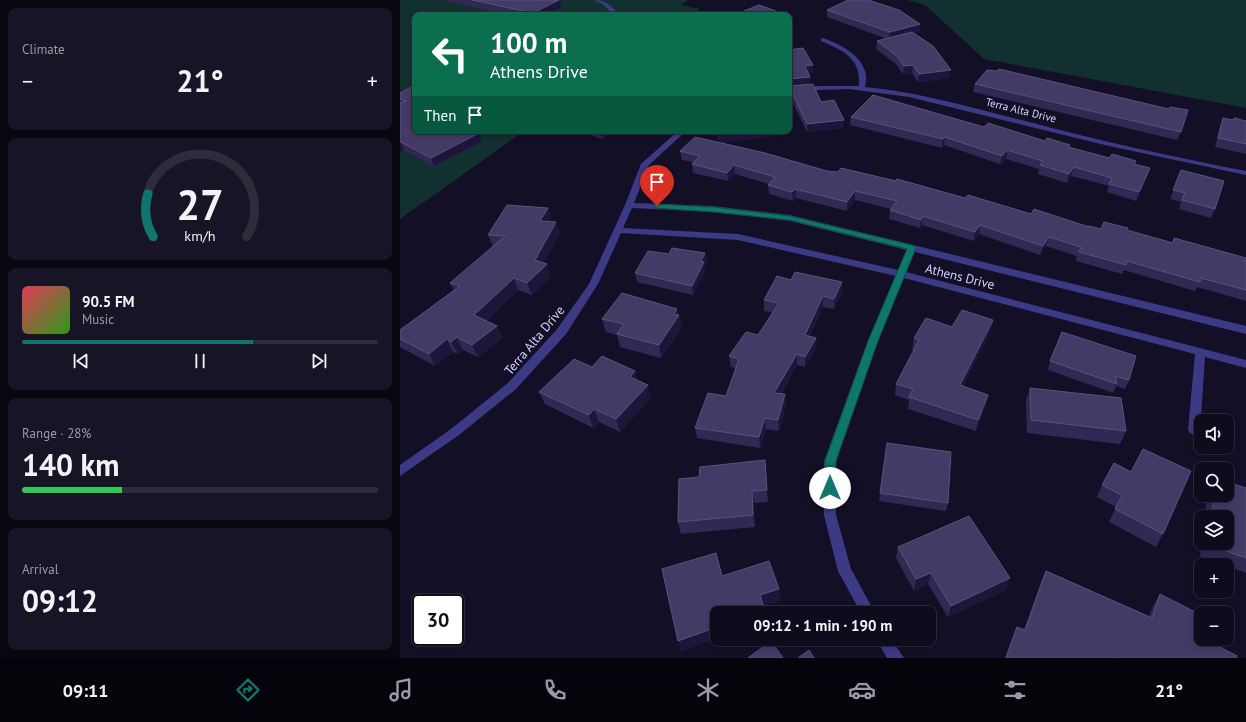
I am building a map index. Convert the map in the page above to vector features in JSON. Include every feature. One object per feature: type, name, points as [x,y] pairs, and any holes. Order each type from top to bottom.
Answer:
[{"type":"street","points":[[597,0],[606,4],[613,12]]},
{"type":"street","points":[[823,40],[838,47],[854,59],[862,69],[862,88]]},
{"type":"street","name":"Terra Alta Drive","points":[[792,91],[829,86],[862,88],[926,98],[1130,149],[1246,173]]},
{"type":"street","name":"Terra Alta Drive","points":[[400,471],[456,432],[512,386],[562,330],[593,284],[616,230],[629,205],[645,164],[679,134]]},
{"type":"street","name":"Athens Drive","points":[[629,205],[713,209],[790,218],[1246,330]]},
{"type":"street","name":"Athens Drive","points":[[616,230],[738,237],[901,274],[1246,364]]},
{"type":"street","points":[[864,606],[845,571],[830,516],[830,461],[873,341],[912,248]]},
{"type":"street","points":[[1195,414],[1200,352]]},
{"type":"street","points":[[887,646],[897,658]]},
{"type":"green space","points":[[400,0],[688,0],[681,5],[700,9],[696,12],[412,12],[412,134],[520,134],[400,219]]},
{"type":"green space","points":[[907,0],[1246,0],[1246,108],[984,59],[925,5]]},
{"type":"building","points":[[472,0],[559,0],[535,12],[528,12]]},
{"type":"building","points":[[848,0],[868,0],[899,10],[920,24],[890,32],[827,10]]},
{"type":"building","points":[[759,5],[779,12],[742,12]]},
{"type":"building","points":[[912,32],[933,46],[951,70],[919,74],[913,65],[904,66],[897,56],[877,41]]},
{"type":"building","points":[[803,48],[813,65],[805,66],[810,77],[792,79],[792,50]]},
{"type":"building","points":[[999,69],[1169,109],[1170,107],[1188,110],[1181,132],[975,84],[987,70],[997,71]]},
{"type":"building","points":[[813,84],[821,102],[834,100],[844,120],[807,124],[792,92],[792,86]]},
{"type":"building","points":[[412,87],[412,134],[477,134],[431,158],[400,142],[400,103],[406,101],[400,99],[400,93]]},
{"type":"building","points":[[873,95],[984,127],[988,123],[1045,141],[1047,138],[1070,145],[1068,147],[1109,158],[1112,154],[1136,161],[1134,164],[1150,168],[1139,192],[1109,184],[1112,178],[1074,167],[1069,174],[1040,165],[1043,161],[1007,150],[1002,156],[945,137],[943,139],[851,117]]},
{"type":"building","points":[[1223,118],[1233,120],[1234,118],[1246,121],[1246,144],[1218,138]]},
{"type":"building","points":[[695,137],[765,153],[827,171],[838,172],[841,168],[896,181],[897,179],[965,198],[968,195],[1031,214],[1034,209],[1089,227],[1101,229],[1104,222],[1128,228],[1127,230],[1173,243],[1174,238],[1246,258],[1246,290],[1201,278],[1200,282],[1127,261],[1126,265],[1079,252],[1081,247],[1049,237],[1043,246],[980,225],[975,232],[923,216],[921,220],[890,210],[897,201],[855,191],[847,202],[795,189],[792,192],[768,185],[775,177],[734,165],[727,173],[692,164],[700,156],[680,151]]},
{"type":"building","points":[[1181,170],[1224,181],[1215,209],[1182,200],[1185,193],[1173,190]]},
{"type":"building","points":[[507,205],[548,208],[540,221],[556,222],[535,260],[547,264],[527,283],[514,278],[474,315],[497,326],[472,345],[457,337],[451,342],[447,339],[429,354],[400,339],[400,330],[460,286],[450,283],[505,236],[488,235]]},
{"type":"building","points":[[672,248],[705,253],[701,261],[704,262],[692,286],[635,273],[648,251],[669,254]]},
{"type":"building","points":[[795,272],[842,282],[834,299],[823,296],[805,335],[816,338],[805,357],[797,354],[774,393],[785,394],[778,420],[765,418],[759,437],[695,428],[708,393],[726,396],[739,359],[729,356],[746,332],[758,335],[779,303],[764,300],[777,276],[791,280]]},
{"type":"building","points":[[622,293],[677,309],[674,314],[679,315],[659,345],[617,334],[624,324],[602,319]]},
{"type":"building","points":[[962,310],[993,320],[960,385],[988,395],[978,420],[909,397],[913,389],[896,384],[919,340],[914,338],[926,318],[952,327]]},
{"type":"building","points":[[1062,332],[1136,356],[1129,380],[1115,376],[1117,384],[1050,361]]},
{"type":"building","points":[[602,356],[635,371],[630,377],[648,385],[616,419],[594,409],[589,415],[539,392],[574,359],[592,367]]},
{"type":"building","points":[[1030,388],[1121,398],[1126,431],[1031,420]]},
{"type":"building","points":[[887,443],[951,452],[948,503],[880,493]]},
{"type":"building","points":[[1143,449],[1191,471],[1163,534],[1115,509],[1122,495],[1102,485],[1114,463],[1131,472]]},
{"type":"building","points":[[765,460],[767,490],[752,491],[753,515],[678,522],[679,479],[699,477],[700,467]]},
{"type":"building","points":[[1234,484],[1246,488],[1246,558],[1223,550],[1234,550],[1234,510],[1213,510],[1213,502],[1234,502]]},
{"type":"building","points":[[969,516],[1010,578],[951,606],[931,573],[916,579],[898,547]]},
{"type":"building","points":[[716,553],[722,576],[769,561],[779,589],[760,595],[763,606],[710,606],[710,630],[678,641],[662,569]]},
{"type":"building","points":[[1046,571],[1152,618],[1160,594],[1194,611],[1194,646],[1218,646],[1237,656],[1236,658],[1006,658],[1017,627],[1025,630]]},
{"type":"building","points":[[764,646],[775,646],[783,658],[748,658]]},
{"type":"building","points":[[809,650],[814,658],[798,658]]},
{"type":"route","points":[[657,206],[713,209],[790,218],[912,248],[873,341],[830,461],[830,488]]}]
